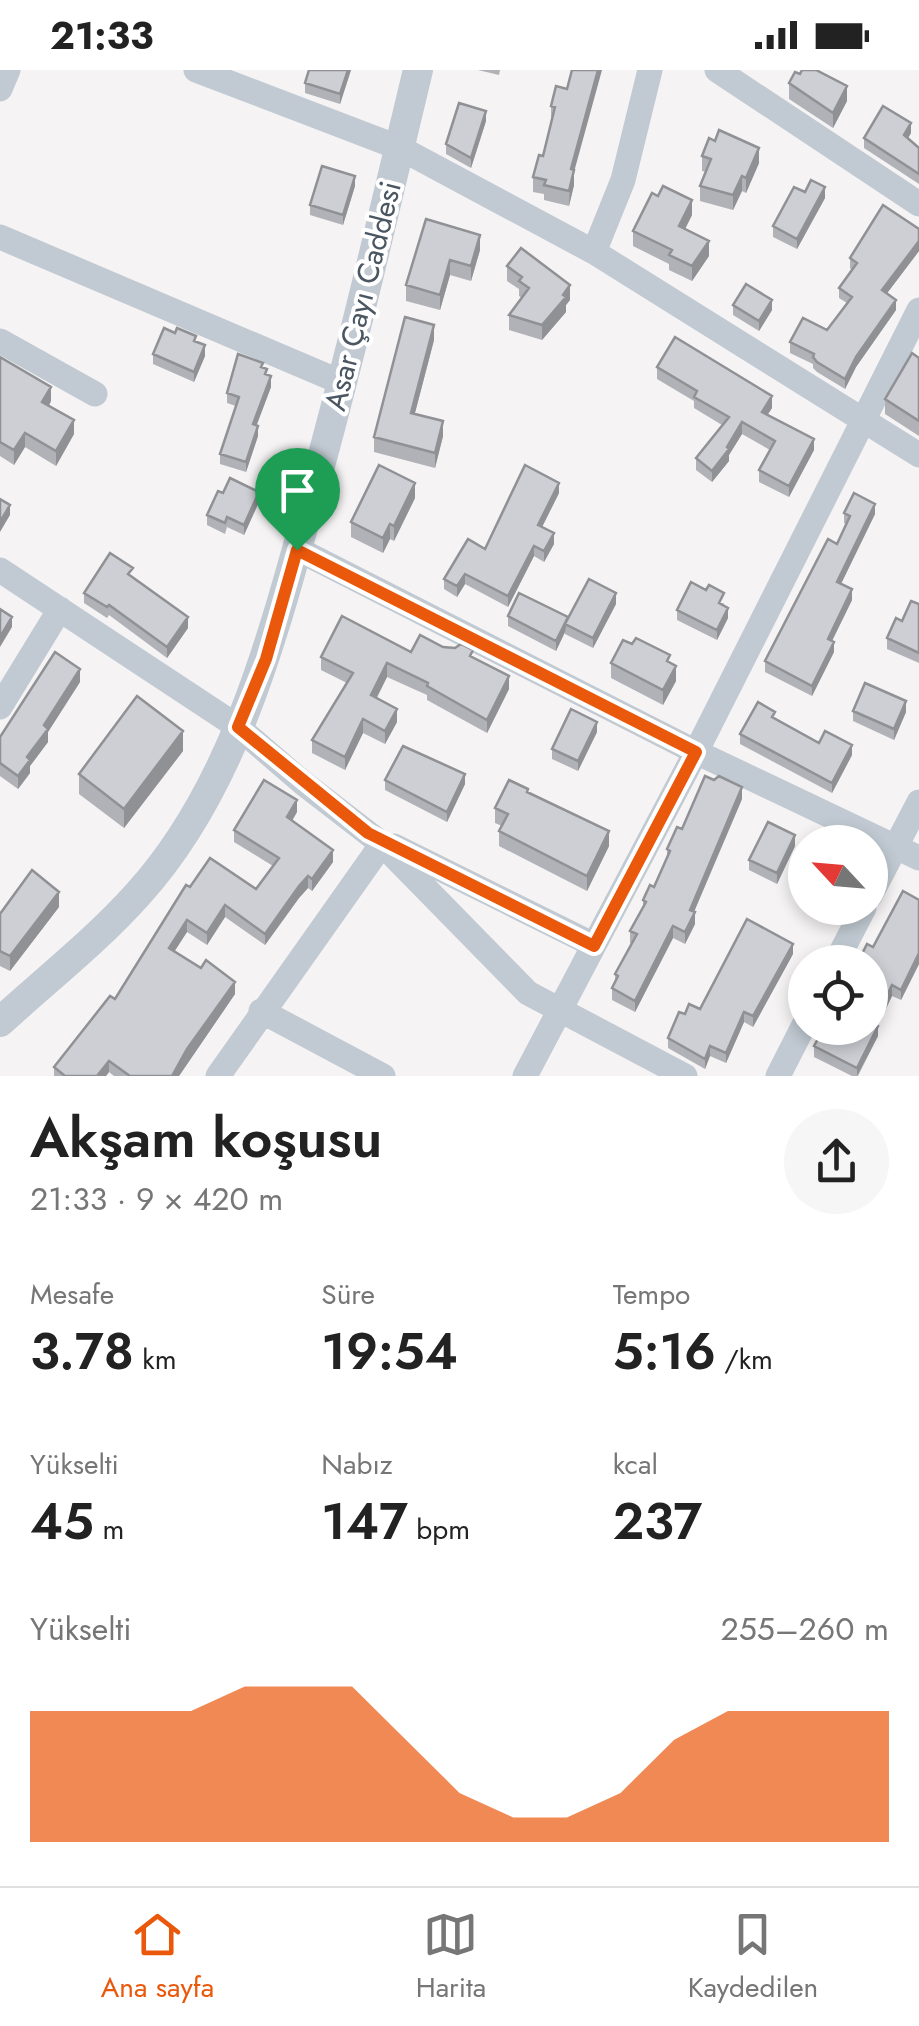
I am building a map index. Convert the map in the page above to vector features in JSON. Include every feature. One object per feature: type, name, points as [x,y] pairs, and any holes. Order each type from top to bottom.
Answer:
[{"type":"street","points":[[0,89],[8,70]]},
{"type":"street","points":[[196,70],[400,148],[594,252],[919,455]]},
{"type":"street","name":"Asar Çayı Caddesi","points":[[0,1022],[139,893],[185,829],[228,753],[266,659],[297,550],[343,383],[418,70]]},
{"type":"street","points":[[594,252],[624,180],[650,70]]},
{"type":"street","points":[[717,70],[919,204]]},
{"type":"street","points":[[0,238],[343,383]]},
{"type":"street","points":[[525,1076],[696,752],[919,310]]},
{"type":"street","points":[[0,341],[95,394]]},
{"type":"street","points":[[297,550],[696,752],[907,852]]},
{"type":"street","points":[[0,570],[238,727],[375,838],[528,993],[684,1076]]},
{"type":"street","points":[[0,707],[60,609]]},
{"type":"street","points":[[888,875],[907,852],[919,802]]},
{"type":"street","points":[[375,838],[594,946]]},
{"type":"street","points":[[218,1076],[375,838]]},
{"type":"street","points":[[261,1012],[382,1076]]},
{"type":"street","points":[[778,1076],[794,1045]]},
{"type":"building","points":[[309,70],[348,70],[340,94],[305,83]]},
{"type":"building","points":[[572,70],[598,70],[571,169],[574,170],[569,191],[544,185],[546,180],[533,177],[539,155],[543,156],[556,86],[567,89]]},
{"type":"building","points":[[802,70],[816,70],[847,86],[833,113],[789,83],[795,72],[800,74]]},
{"type":"building","points":[[459,103],[486,111],[471,158],[446,144]]},
{"type":"building","points":[[883,106],[911,123],[904,135],[919,148],[919,174],[864,138]]},
{"type":"building","points":[[719,130],[759,148],[746,178],[742,176],[733,195],[700,186],[711,159],[702,156],[709,138],[715,141]]},
{"type":"building","points":[[322,166],[355,176],[343,215],[310,205]]},
{"type":"building","points":[[811,180],[825,187],[797,239],[773,226],[794,187],[805,192]]},
{"type":"building","points":[[663,186],[692,200],[679,226],[709,241],[692,266],[669,255],[672,250],[633,231],[652,193],[658,196]]},
{"type":"building","points":[[883,205],[919,229],[919,241],[882,290],[896,300],[845,379],[817,362],[814,354],[790,342],[803,318],[827,330],[852,297],[839,288],[857,263],[850,258]]},
{"type":"building","points":[[426,219],[480,235],[471,266],[450,260],[440,295],[406,285]]},
{"type":"building","points":[[521,248],[570,285],[563,295],[566,297],[542,325],[509,315],[529,288],[507,266]]},
{"type":"building","points":[[746,284],[772,300],[759,321],[733,305]]},
{"type":"building","points":[[405,317],[434,325],[411,413],[443,421],[435,453],[374,437]]},
{"type":"building","points":[[164,328],[175,333],[177,328],[196,336],[194,341],[205,345],[194,372],[153,354]]},
{"type":"building","points":[[675,337],[772,396],[762,412],[814,439],[789,486],[759,470],[775,441],[742,422],[729,449],[712,471],[696,458],[729,417],[694,397],[697,391],[657,367]]},
{"type":"building","points":[[912,353],[919,358],[919,421],[885,399]]},
{"type":"building","points":[[238,354],[263,363],[265,374],[271,376],[253,424],[258,426],[246,462],[220,454],[239,397],[227,393]]},
{"type":"building","points":[[0,357],[51,387],[42,402],[74,420],[56,451],[25,433],[14,450],[0,442]]},
{"type":"building","points":[[379,465],[415,483],[394,526],[390,524],[383,538],[351,522]]},
{"type":"building","points":[[525,465],[559,483],[538,525],[554,533],[544,551],[534,546],[508,596],[465,574],[457,586],[444,579],[468,539],[485,549]]},
{"type":"building","points":[[230,478],[259,492],[244,525],[227,517],[225,523],[207,515],[218,491],[223,493]]},
{"type":"building","points":[[854,493],[875,504],[837,582],[852,589],[828,639],[834,642],[812,686],[765,661],[828,539],[837,544],[850,516],[844,513]]},
{"type":"building","points":[[0,499],[10,505],[0,522]]},
{"type":"building","points":[[110,553],[133,568],[128,574],[188,617],[167,647],[109,605],[84,593]]},
{"type":"building","points":[[589,579],[616,593],[593,638],[565,624]]},
{"type":"building","points":[[691,582],[724,593],[719,603],[728,608],[717,630],[677,610]]},
{"type":"building","points":[[519,593],[568,617],[556,641],[508,616]]},
{"type":"building","points":[[911,601],[919,604],[919,653],[887,638],[896,618],[902,621]]},
{"type":"building","points":[[0,609],[12,617],[0,637]]},
{"type":"building","points":[[342,616],[411,652],[420,635],[443,647],[461,644],[473,650],[470,656],[509,676],[487,720],[387,663],[371,695],[397,709],[385,731],[363,719],[345,757],[312,740],[353,673],[321,657]]},
{"type":"building","points":[[636,638],[670,655],[667,661],[676,666],[663,690],[611,663],[623,640],[632,644]]},
{"type":"building","points":[[55,652],[80,669],[44,725],[48,729],[18,776],[0,763],[0,737]]},
{"type":"building","points":[[865,683],[906,701],[894,729],[853,711]]},
{"type":"building","points":[[137,696],[183,731],[124,809],[79,774]]},
{"type":"building","points":[[758,702],[775,712],[772,717],[819,743],[825,731],[852,745],[832,783],[740,734]]},
{"type":"building","points":[[571,709],[597,722],[578,761],[552,749]]},
{"type":"building","points":[[403,746],[465,774],[447,812],[385,780]]},
{"type":"building","points":[[705,776],[714,780],[719,776],[742,787],[690,910],[695,912],[685,932],[673,926],[635,1001],[612,988],[618,976],[615,974],[637,934],[630,931],[646,902],[643,900],[650,885],[654,887],[677,827],[682,829]]},
{"type":"building","points":[[264,780],[297,800],[287,817],[333,850],[312,879],[308,876],[299,886],[265,934],[225,905],[207,933],[187,920],[169,948],[201,968],[206,960],[235,982],[172,1076],[130,1076],[109,1061],[97,1076],[65,1076],[54,1067],[110,996],[115,999],[186,885],[190,887],[210,858],[256,889],[279,858],[234,830]]},
{"type":"building","points":[[509,780],[609,831],[587,876],[499,831],[508,814],[495,808]]},
{"type":"building","points":[[768,822],[788,832],[788,850],[777,873],[749,860]]},
{"type":"building","points":[[32,870],[59,892],[10,956],[0,951],[0,914]]},
{"type":"building","points":[[903,891],[919,900],[919,953],[901,990],[892,985],[888,993],[888,945],[874,945]]},
{"type":"building","points":[[747,919],[793,944],[788,945],[788,953],[753,1016],[744,1012],[726,1053],[710,1046],[705,1059],[668,1038],[679,1012],[685,1014],[689,1004],[700,1009]]},
{"type":"building","points":[[815,1045],[868,1045],[857,1068]]},
{"type":"route","points":[[297,550],[696,752],[594,946],[368,833],[238,727],[266,659],[297,550]]}]
